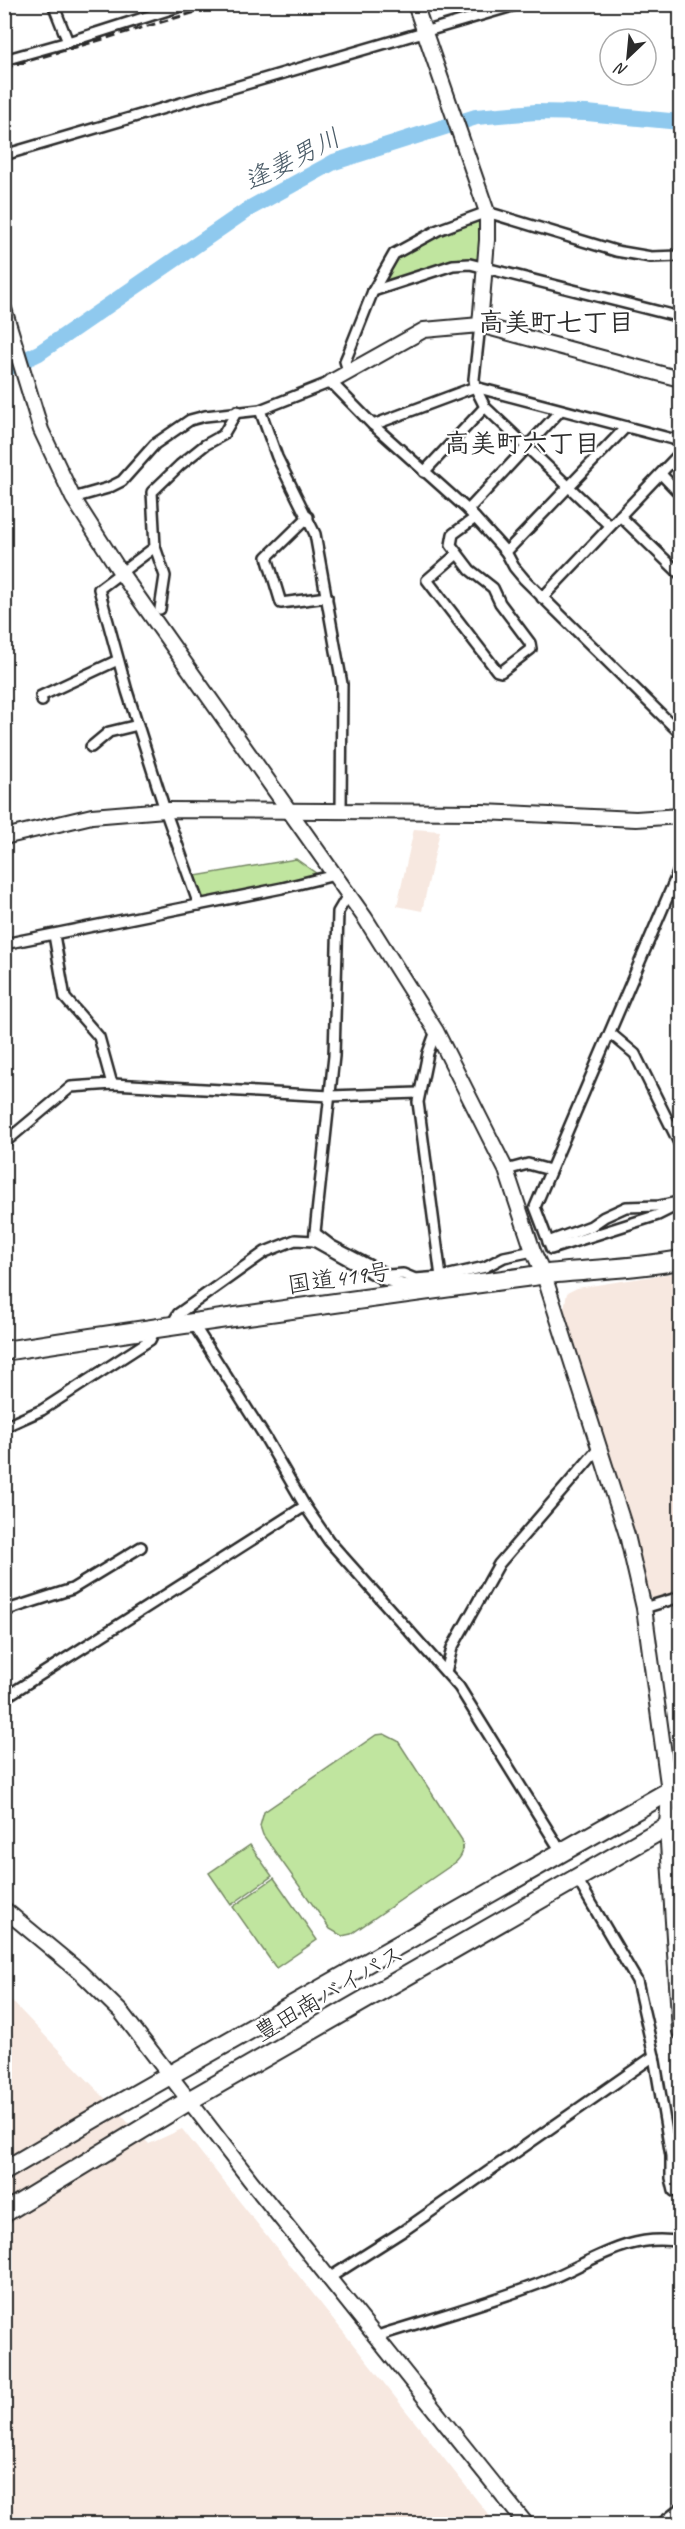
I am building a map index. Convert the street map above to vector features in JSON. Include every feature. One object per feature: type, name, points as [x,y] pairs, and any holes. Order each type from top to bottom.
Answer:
[{"type":"highway","name":"国道419号","points":[[4,1351],[425,1291],[443,1283],[655,1265],[681,1260]]},
{"type":"highway","name":"豊田南バイパス","points":[[4,2171],[675,1788]]},
{"type":"highway","name":"豊田南バイパス","points":[[4,2213],[190,2100],[576,1877],[674,1823]]},
{"type":"street","points":[[53,4],[68,42]]},
{"type":"street","points":[[4,60],[188,4]]},
{"type":"street","points":[[415,4],[487,212],[486,266],[475,387],[485,407],[610,526]]},
{"type":"street","points":[[4,155],[519,4]]},
{"type":"street","points":[[348,371],[345,361],[374,291],[394,254],[438,230],[487,212],[616,251],[651,257],[681,256]]},
{"type":"street","points":[[374,291],[453,265],[486,266],[681,317]]},
{"type":"street","points":[[4,309],[41,430],[73,498],[121,573],[291,809],[365,918],[436,1031],[506,1170],[533,1251],[544,1275],[627,1535],[644,1608],[675,1788],[674,1823],[681,2032]]},
{"type":"street","points":[[73,498],[108,488],[122,481],[155,444],[190,420],[237,411],[260,410],[331,382],[424,330],[448,326],[480,325],[681,379]]},
{"type":"street","points":[[331,382],[373,425],[471,514],[506,552],[514,567],[542,598],[681,733]]},
{"type":"street","points":[[373,425],[475,387],[681,441]]},
{"type":"street","points":[[424,472],[485,407]]},
{"type":"street","points":[[260,410],[277,457],[315,534],[342,684],[341,810]]},
{"type":"street","points":[[160,609],[165,576],[155,547],[152,492],[180,465],[205,445],[223,435],[237,411]]},
{"type":"street","points":[[457,554],[427,580],[497,671],[501,672],[531,649],[530,643],[500,603],[493,588],[470,570],[451,542],[453,534],[560,411]]},
{"type":"street","points":[[506,552],[626,427]]},
{"type":"street","points":[[542,598],[681,453]]},
{"type":"street","points":[[661,474],[681,494]]},
{"type":"street","points":[[620,516],[681,574]]},
{"type":"street","points":[[308,517],[267,557],[281,603],[327,597]]},
{"type":"street","points":[[155,547],[99,590],[118,660],[165,810],[200,905]]},
{"type":"street","points":[[42,701],[41,696],[118,660]]},
{"type":"street","points":[[91,747],[109,732],[138,725]]},
{"type":"street","points":[[4,837],[92,816],[165,810],[482,812],[636,819],[681,816]]},
{"type":"street","points":[[681,868],[535,1207],[551,1249],[658,1215],[681,1203]]},
{"type":"street","points":[[4,944],[200,905],[335,875]]},
{"type":"street","points":[[314,1238],[334,1056],[338,912],[348,895]]},
{"type":"street","points":[[54,935],[65,998],[99,1037],[112,1084]]},
{"type":"street","points":[[436,1031],[418,1094],[443,1283]]},
{"type":"street","points":[[610,1033],[635,1054],[681,1145]]},
{"type":"street","points":[[4,1143],[71,1087],[112,1084],[330,1096],[418,1094]]},
{"type":"street","points":[[506,1170],[528,1164],[550,1170]]},
{"type":"street","points":[[548,1242],[591,1226],[626,1207],[681,1203]]},
{"type":"street","points":[[314,1238],[384,1280],[406,1283],[425,1291]]},
{"type":"street","points":[[4,1427],[42,1410],[150,1340],[178,1314],[265,1252],[295,1240],[314,1238],[388,1275],[403,1274],[415,1279],[443,1283],[504,1257],[533,1251]]},
{"type":"street","points":[[192,1323],[329,1541],[459,1687],[562,1853]]},
{"type":"street","points":[[446,1672],[452,1648],[499,1564],[599,1448]]},
{"type":"street","points":[[4,1698],[305,1506]]},
{"type":"street","points":[[4,1611],[72,1589],[141,1547]]},
{"type":"street","points":[[644,1608],[681,1597]]},
{"type":"street","points":[[576,1877],[637,1981],[654,2056],[671,2156],[670,2178],[674,2192],[681,2193]]},
{"type":"street","points":[[4,1909],[101,1992],[171,2075],[328,2278],[526,2524]]},
{"type":"street","points":[[328,2278],[403,2232],[654,2056]]},
{"type":"street","points":[[376,2336],[540,2284],[633,2242],[662,2238],[681,2242]]},
{"type":"street","points":[[661,2524],[681,2509]]},
{"type":"shaded area","points":[[414,829],[440,831],[422,911],[397,906]]},
{"type":"shaded area","points":[[680,1272],[680,1591],[652,1600],[564,1309],[567,1293],[577,1288]]},
{"type":"shaded area","points":[[4,1993],[149,2144],[182,2129],[496,2524],[5,2524]]},
{"type":"green space","points":[[478,218],[480,224],[479,257],[473,261],[383,285],[381,281],[396,255],[439,231]]},
{"type":"green space","points":[[296,859],[317,874],[206,900],[195,876]]},
{"type":"green space","points":[[384,1734],[398,1741],[462,1840],[462,1852],[456,1862],[351,1934],[342,1936],[330,1929],[263,1835],[260,1826],[264,1812],[376,1735]]},
{"type":"green space","points":[[250,1845],[272,1876],[231,1905],[209,1873]]},
{"type":"green space","points":[[274,1878],[317,1940],[276,1968],[233,1907]]},
{"type":"waterway","name":"逢妻男川","points":[[4,370],[39,353],[250,208],[334,162],[476,117],[536,112],[587,113],[680,122]]},
{"type":"railway","points":[[4,68],[223,4]]},
{"type":"district","name":"高美町七丁目","points":[[556,322]]},
{"type":"district","name":"高美町六丁目","points":[[522,443]]}]
